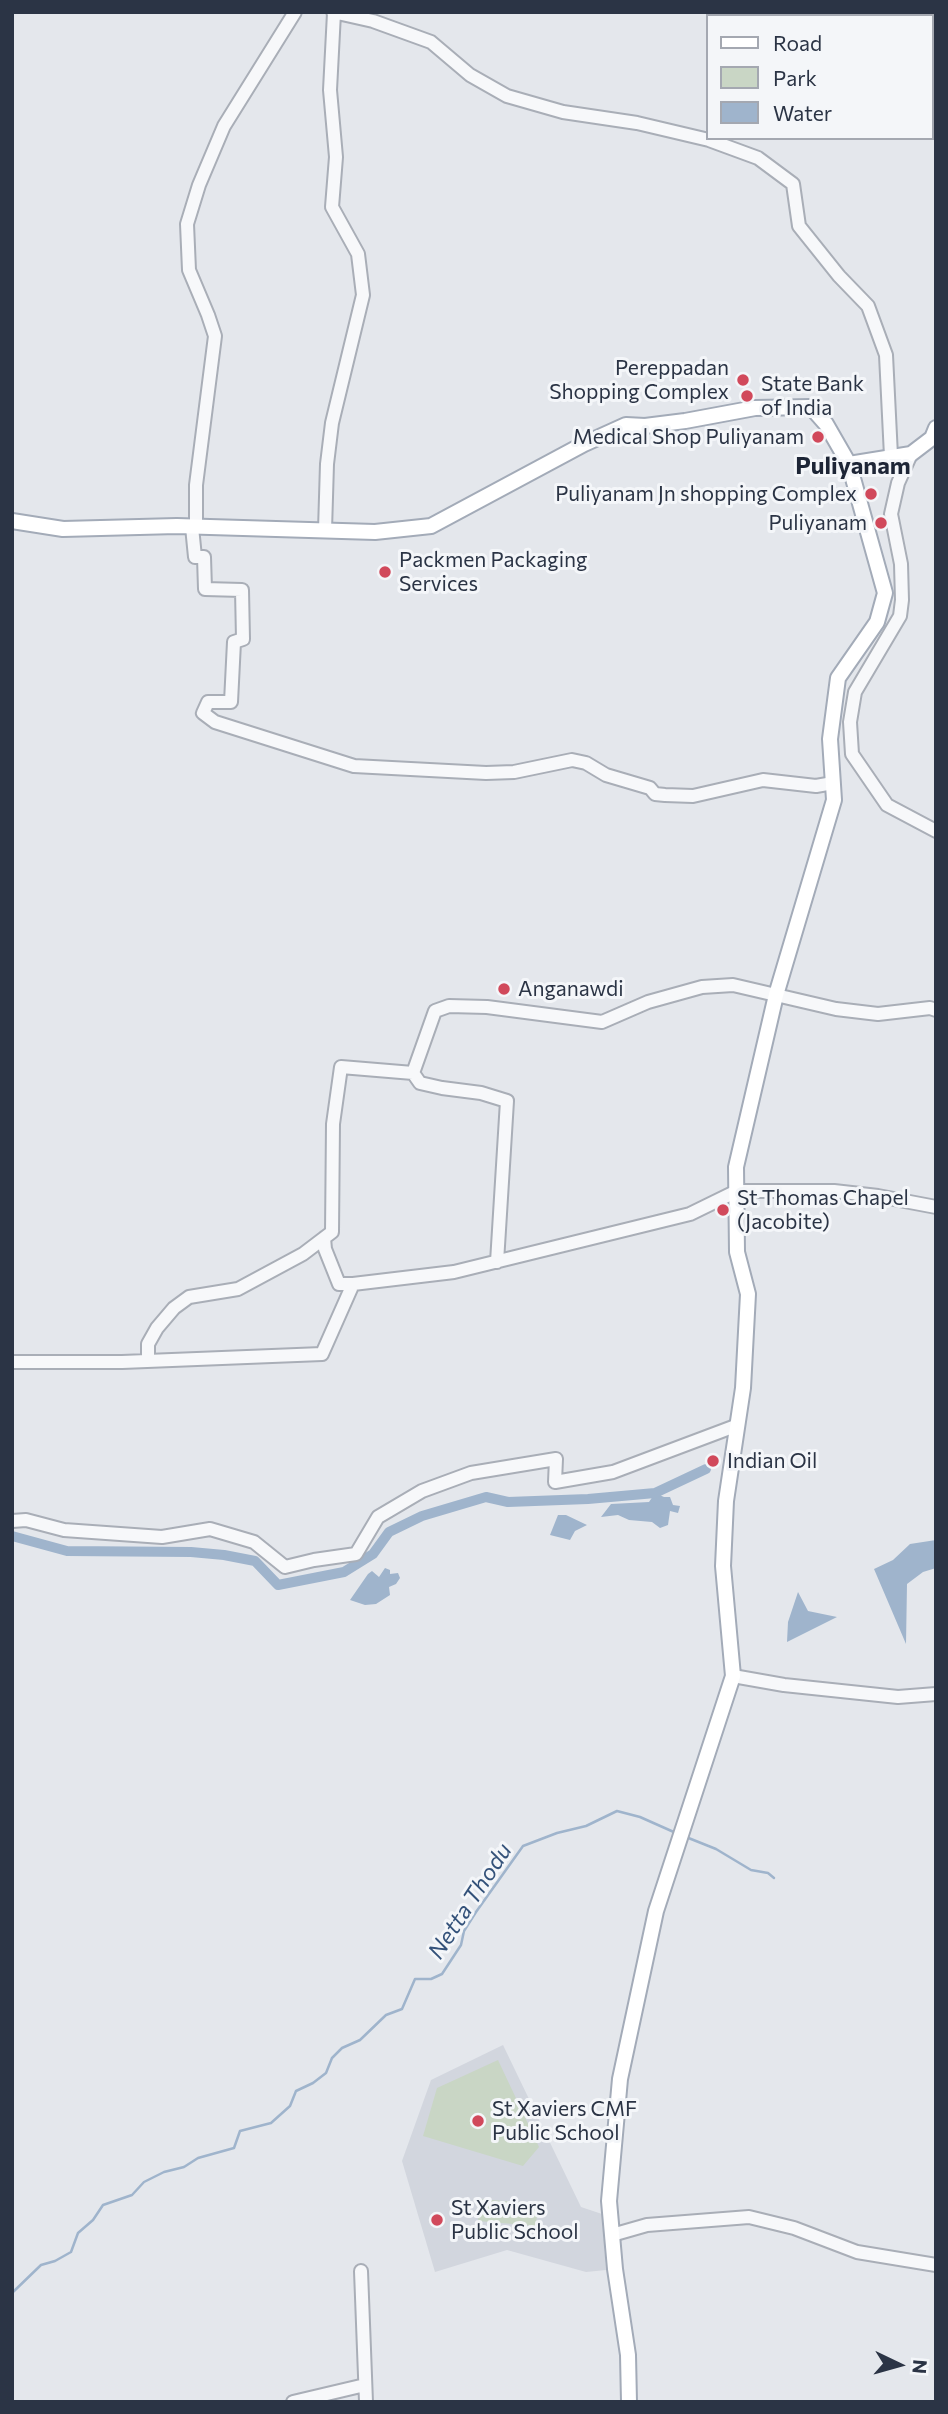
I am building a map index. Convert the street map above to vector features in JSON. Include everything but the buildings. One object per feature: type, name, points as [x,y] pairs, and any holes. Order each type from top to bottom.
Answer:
[{"type":"main road","points":[[12,521],[63,529],[194,527],[375,532],[431,526],[583,444],[626,425],[658,425],[755,408],[811,407],[826,424],[849,464],[886,593],[877,622],[838,678],[830,738],[834,800],[776,995],[736,1167],[737,1252],[748,1294],[743,1388],[726,1501],[723,1566],[733,1676],[656,1911],[620,2079],[609,2201],[615,2269],[628,2355],[629,2402]]},
{"type":"main road","points":[[849,464],[911,454],[932,438],[936,428]]},
{"type":"street","points":[[295,12],[224,126],[199,185],[187,224],[189,270],[215,336],[197,474],[195,557],[204,557],[205,589],[242,590],[243,639],[234,642],[231,702],[208,702],[203,713],[215,722],[354,766],[486,773],[514,772],[572,760],[606,775],[650,788],[655,794],[665,795],[694,796],[763,780],[816,786],[833,783]]},
{"type":"street","points":[[325,530],[327,464],[332,423],[363,295],[358,254],[332,206],[336,157],[330,90],[333,13],[373,21],[431,43],[470,75],[507,96],[563,112],[637,124],[709,141],[758,158],[793,184],[799,226],[839,276],[868,306],[886,355],[891,456]]},
{"type":"street","points":[[911,454],[898,483],[891,514],[901,564],[900,616],[855,692],[850,722],[852,754],[887,805],[936,831]]},
{"type":"street","points":[[413,1073],[435,1011],[449,1006],[487,1007],[601,1022],[648,1002],[702,987],[733,985],[836,1009],[878,1014],[930,1008],[936,1010]]},
{"type":"street","points":[[148,1361],[148,1344],[157,1328],[189,1297],[238,1289],[303,1254],[332,1232],[333,1124],[341,1067],[413,1073],[421,1083],[481,1093],[507,1101],[497,1262]]},
{"type":"street","points":[[324,1238],[325,1249],[339,1284],[352,1284],[454,1272],[497,1262],[690,1214],[737,1191],[834,1191],[936,1207]]},
{"type":"street","points":[[12,1362],[148,1361],[322,1354],[352,1284]]},
{"type":"street","points":[[12,1521],[26,1520],[64,1530],[162,1537],[210,1529],[254,1542],[285,1567],[356,1554],[378,1517],[422,1491],[471,1474],[555,1459],[555,1482],[613,1472],[738,1425]]},
{"type":"street","points":[[733,1676],[784,1685],[898,1697],[936,1694]]},
{"type":"street","points":[[612,2235],[647,2225],[749,2217],[794,2228],[857,2252],[936,2265]]},
{"type":"street","points":[[361,2271],[366,2402]]},
{"type":"street","points":[[293,2402],[365,2385]]},
{"type":"shaded area","name":"St Xaviers CMF Public School","points":[[503,2045],[581,2207],[602,2214],[606,2270],[586,2272],[507,2250],[435,2272],[402,2161],[431,2080]]},
{"type":"green space","points":[[498,2060],[539,2147],[523,2166],[423,2136],[437,2088]]},
{"type":"green space","points":[[480,2199],[538,2204],[536,2226],[478,2221]]},
{"type":"water","points":[[655,1493],[670,1497],[673,1505],[680,1506],[678,1513],[670,1511],[668,1525],[660,1528],[652,1522],[629,1520],[618,1515],[601,1517],[611,1504],[649,1502]]},
{"type":"water","points":[[558,1515],[566,1515],[587,1525],[575,1531],[570,1540],[550,1535]]},
{"type":"water","points":[[936,1540],[936,1568],[923,1572],[907,1584],[906,1644],[874,1569],[893,1560],[910,1544]]},
{"type":"water","points":[[385,1568],[390,1570],[390,1574],[398,1573],[400,1578],[396,1584],[389,1587],[390,1595],[376,1604],[365,1605],[350,1600],[368,1574],[372,1571],[379,1577]]},
{"type":"water","points":[[798,1592],[808,1611],[837,1617],[787,1642],[788,1622]]},
{"type":"waterway","points":[[12,1536],[67,1551],[191,1552],[224,1555],[255,1561],[278,1585],[344,1572],[373,1554],[389,1532],[422,1516],[486,1497],[508,1502],[655,1493],[706,1469]]},
{"type":"waterway","name":"Netta Thodu","points":[[12,2293],[41,2265],[71,2252],[78,2233],[93,2220],[103,2205],[132,2195],[144,2182],[164,2172],[184,2167],[198,2158],[234,2148],[240,2131],[271,2123],[290,2106],[296,2091],[326,2073],[332,2058],[342,2048],[360,2040],[386,2015],[402,2009],[415,1979],[431,1979],[442,1974],[461,1945],[464,1931],[476,1912],[523,1846],[557,1833],[586,1826],[617,1811],[640,1817],[676,1833]]},
{"type":"waterway","name":"Netta Thodu","points":[[686,1837],[716,1849],[751,1870],[768,1873],[774,1878]]},
{"type":"place","name":"Pereppadan Shopping Complex","points":[[743,380]]},
{"type":"place","name":"State Bank of India","points":[[747,396]]},
{"type":"place","name":"Medical Shop Puliyanam","points":[[818,437]]},
{"type":"place","name":"Puliyanam Jn shopping Complex","points":[[871,494]]},
{"type":"place","name":"Puliyanam","points":[[881,523]]},
{"type":"place","name":"Packmen Packaging Services","points":[[385,572]]},
{"type":"place","name":"Anganawdi","points":[[504,989]]},
{"type":"place","name":"St Thomas Chapel (Jacobite)","points":[[723,1210]]},
{"type":"place","name":"Indian Oil","points":[[713,1461]]},
{"type":"place","name":"St Xaviers CMF Public School","points":[[478,2121]]},
{"type":"place","name":"St Xaviers Public School","points":[[437,2220]]},
{"type":"district","name":"Puliyanam","points":[[853,466]]}]
